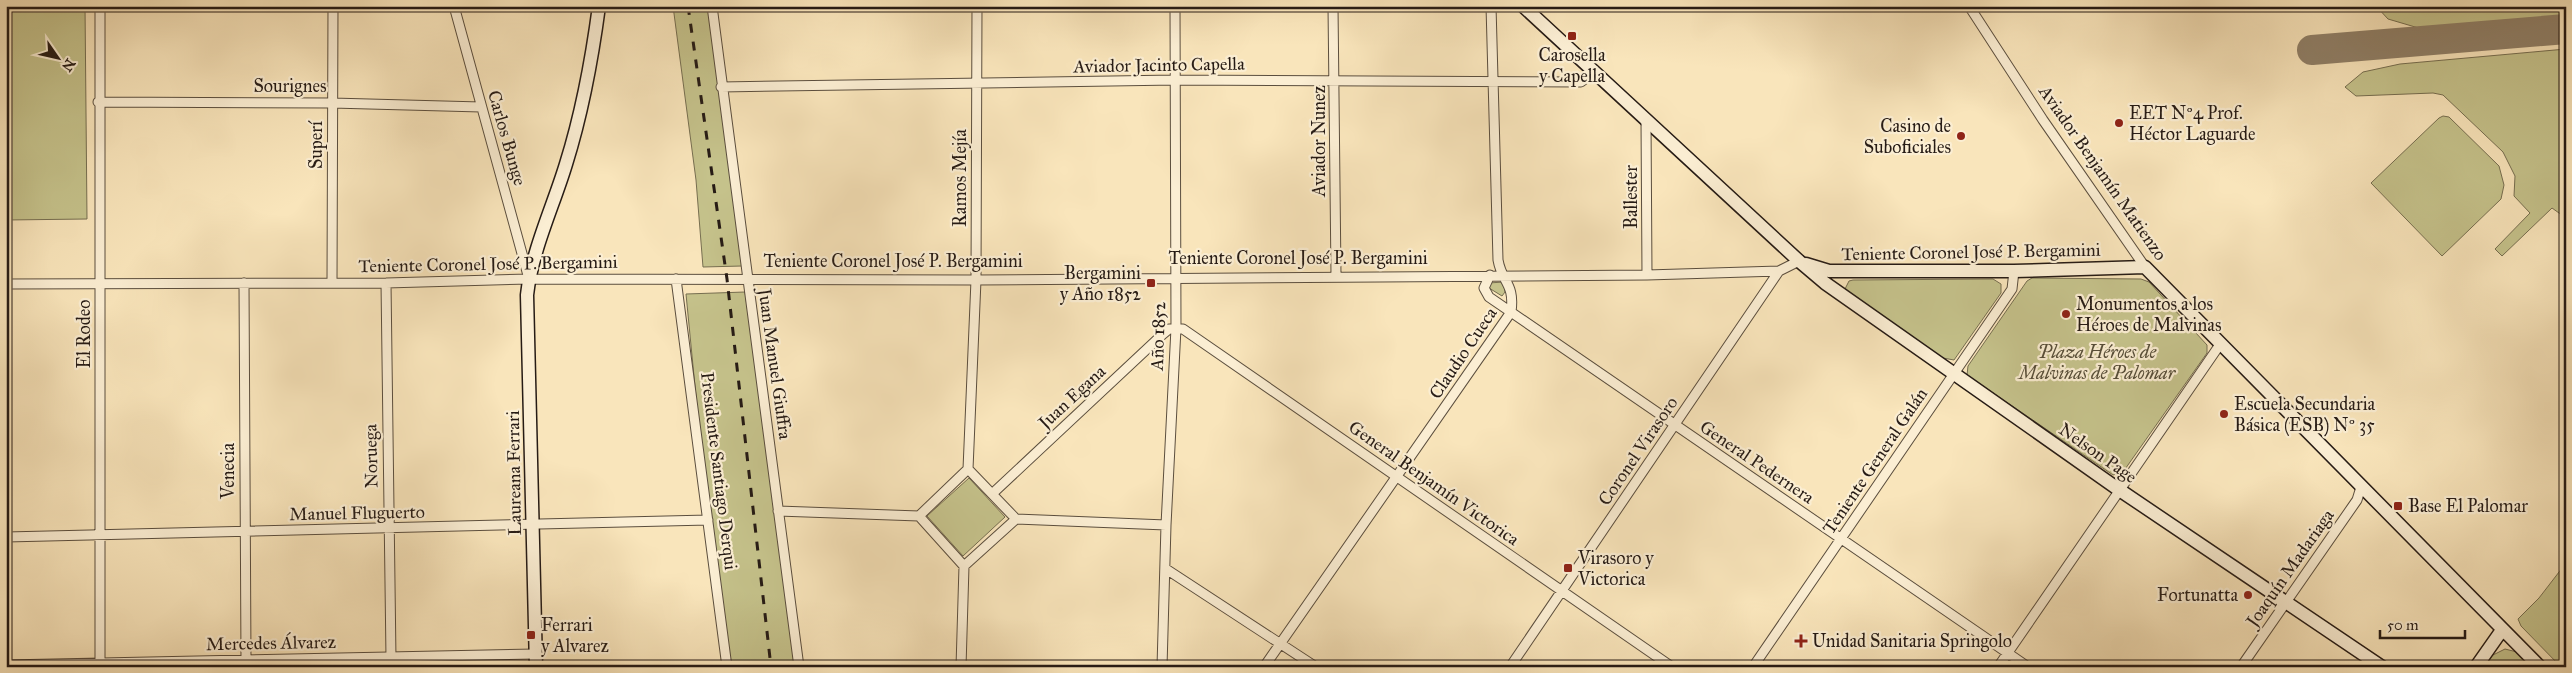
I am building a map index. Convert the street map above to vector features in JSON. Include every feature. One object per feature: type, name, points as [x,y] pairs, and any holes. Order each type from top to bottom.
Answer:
[{"type":"street","name":"El Rodeo","points":[[100,6],[98,102],[100,662]]},
{"type":"street","name":"Superí","points":[[332,283],[333,6]]},
{"type":"street","name":"Carlos Bunge","points":[[454,6],[529,279]]},
{"type":"street","points":[[529,279],[578,120],[599,6]]},
{"type":"street","name":"Juan Manuel Giuffra","points":[[712,6],[799,667]]},
{"type":"street","name":"Ramos Mejía","points":[[968,469],[976,280],[978,6]]},
{"type":"street","name":"Año 1852","points":[[1162,667],[1166,525],[1176,328],[1175,6]]},
{"type":"street","name":"Aviador Nunez","points":[[1334,6],[1336,276]]},
{"type":"street","name":"Claudio Cueca","points":[[1264,667],[1511,312],[1512,293],[1502,274],[1498,260],[1495,82],[1491,6]]},
{"type":"street","name":"Nelson Page","points":[[1523,6],[1799,261],[1840,294],[2118,489],[2382,667]]},
{"type":"street","name":"Aviador Benjamín Matienzo","points":[[1969,6],[2043,120],[2145,267],[2540,667]]},
{"type":"street","name":"Aviador Jacinto Capella","points":[[722,86],[1175,80],[1581,82],[1594,72]]},
{"type":"street","name":"Sourignes","points":[[98,102],[332,103],[481,107]]},
{"type":"street","name":"Ballester","points":[[1646,120],[1647,275]]},
{"type":"street","name":"Teniente Coronel José P. Bergamini","points":[[1799,261],[1829,271],[2014,271],[2145,267]]},
{"type":"street","name":"Coronel Virasoro","points":[[1510,667],[1779,271],[1799,261]]},
{"type":"street","name":"Teniente Coronel José P. Bergamini","points":[[6,284],[386,283],[529,279],[976,280],[1502,274],[1647,275],[1779,271]]},
{"type":"street","name":"Teniente General Galán","points":[[1753,667],[2012,289],[2014,271]]},
{"type":"street","name":"General Pedernera","points":[[1490,275],[1484,288],[1486,293],[1511,312],[2028,667]]},
{"type":"street","name":"Laureana Ferrari","points":[[529,279],[526,295],[536,660]]},
{"type":"street","name":"Presidente Santiago Derqui","points":[[676,279],[727,667]]},
{"type":"street","name":"Venecia","points":[[244,283],[246,660]]},
{"type":"street","name":"Noruega","points":[[386,283],[391,658]]},
{"type":"street","name":"General Benjamín Victorica","points":[[1176,328],[1188,332],[1672,667]]},
{"type":"street","name":"Juan Egana","points":[[992,494],[1163,334],[1176,328]]},
{"type":"street","points":[[1998,667],[2118,489],[2221,343]]},
{"type":"street","points":[[778,511],[919,516],[968,469],[1016,519],[1166,525]]},
{"type":"street","name":"Joaquín Madariaga","points":[[2241,667],[2357,500],[2361,487]]},
{"type":"street","points":[[919,516],[964,566],[961,667]]},
{"type":"street","points":[[964,566],[1016,519]]},
{"type":"street","name":"Manuel Fluguerto","points":[[6,537],[532,526],[708,520]]},
{"type":"street","points":[[1166,569],[1316,667]]},
{"type":"street","points":[[2476,667],[2502,630]]},
{"type":"street","name":"Mercedes Álvarez","points":[[6,665],[391,658],[536,660]]},
{"type":"green space","points":[[6,6],[85,6],[87,219],[6,220]]},
{"type":"green space","points":[[673,6],[712,6],[742,266],[703,267],[696,180]]},
{"type":"green space","points":[[2376,6],[2566,6],[2566,15],[2422,29],[2388,19]]},
{"type":"green space","points":[[2566,49],[2566,218],[2552,208],[2502,256],[2495,249],[2530,213],[2514,196],[2515,176],[2503,152],[2443,95],[2433,93],[2356,96],[2345,87],[2363,72],[2400,64]]},
{"type":"green space","points":[[2443,116],[2449,117],[2499,166],[2504,185],[2501,199],[2442,256],[2371,183]]},
{"type":"green space","name":"Plaza Héroes de Malvinas de Palomar","points":[[2032,278],[2141,279],[2149,282],[2207,345],[2207,353],[2123,472],[2113,475],[1967,375],[1968,366],[2027,281]]},
{"type":"green space","name":"Plaza Héroes de Malvinas de Palomar","points":[[1993,279],[2001,284],[2001,293],[1954,360],[1943,358],[1847,293],[1845,289],[1849,281],[1853,280]]},
{"type":"green space","points":[[1504,282],[1505,292],[1502,296],[1489,288],[1488,283]]},
{"type":"green space","points":[[745,292],[799,667],[727,667],[708,520],[686,294]]},
{"type":"green space","points":[[969,478],[1005,517],[963,556],[927,516]]},
{"type":"green space","points":[[2566,563],[2566,667],[2561,667],[2521,626],[2518,619],[2539,598]]},
{"type":"green space","points":[[2505,649],[2517,652],[2533,667],[2484,667],[2491,656]]},
{"type":"taxiway","points":[[2312,50],[2566,29]]},
{"type":"railway","points":[[688,6],[727,279],[771,667]]},
{"type":"place","name":"Carosella y Capella","points":[[1572,36]]},
{"type":"place","name":"EET Nº4 Prof. Héctor Laguarde","points":[[2119,123]]},
{"type":"place","name":"Casino de Suboficiales","points":[[1961,136]]},
{"type":"place","name":"Bergamini y Año 1852","points":[[1151,283]]},
{"type":"place","name":"Monumentos a los Héroes de Malvinas","points":[[2066,314]]},
{"type":"place","name":"Escuela Secundaria Básica (ESB) Nº 35","points":[[2224,414]]},
{"type":"place","name":"Base El Palomar","points":[[2398,506]]},
{"type":"place","name":"Virasoro y Victorica","points":[[1568,568]]},
{"type":"place","name":"Fortunatta","points":[[2248,595]]},
{"type":"place","name":"Ferrari y Alvarez","points":[[531,635]]},
{"type":"place","name":"Unidad Sanitaria Springolo","points":[[1801,641]]}]
